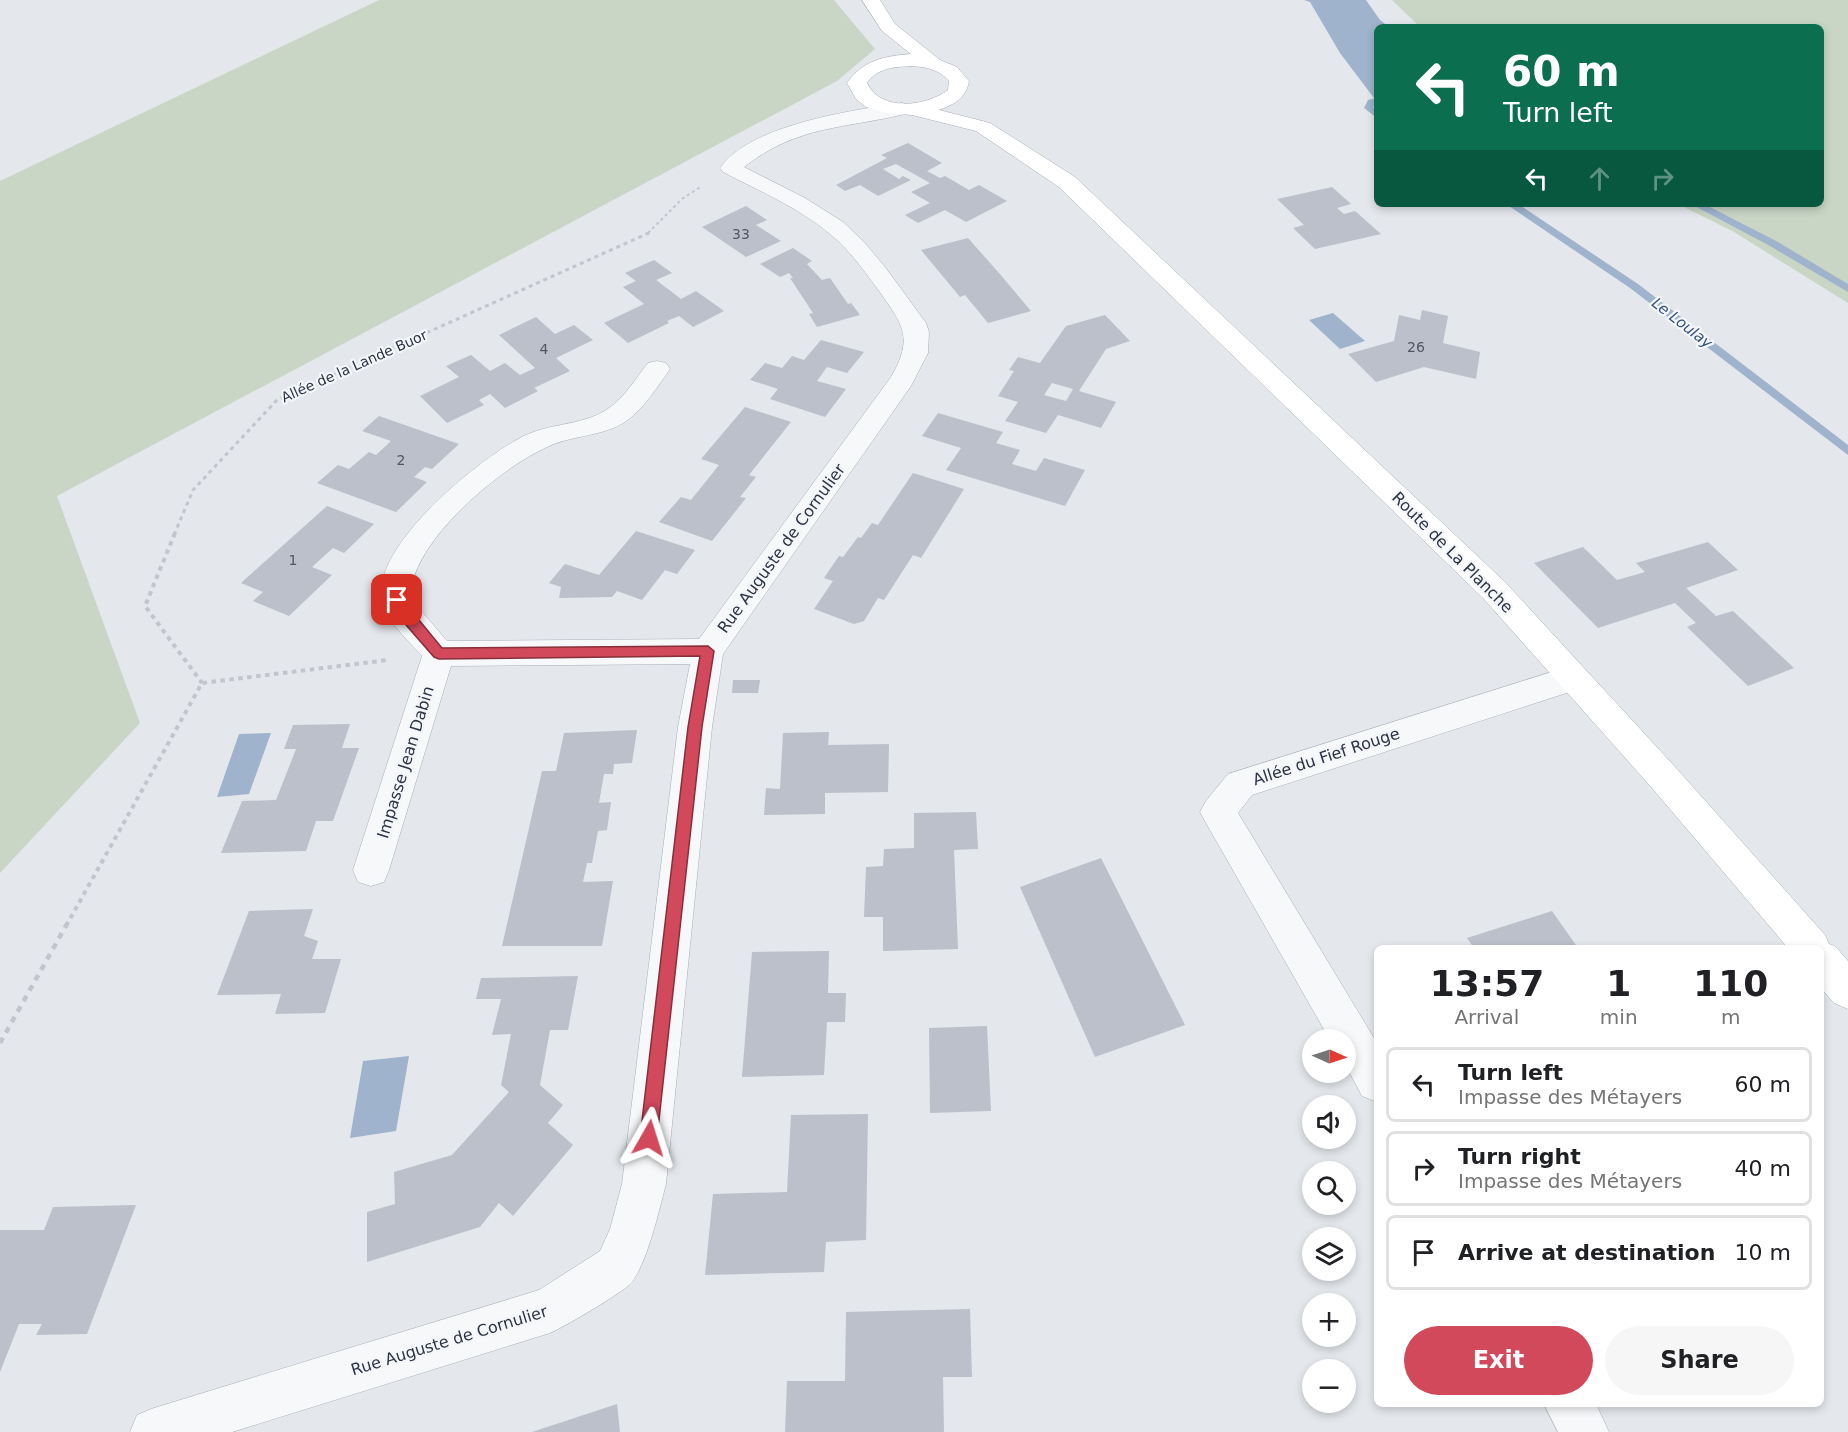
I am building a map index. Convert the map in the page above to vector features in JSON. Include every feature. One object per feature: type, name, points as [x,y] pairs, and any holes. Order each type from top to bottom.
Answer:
[{"type":"street","points":[[730,168],[762,145],[802,128],[873,113],[936,105],[952,98],[957,92],[959,81],[956,76],[933,63],[888,27],[871,0]]},
{"type":"street","points":[[878,66],[884,54],[888,27]]},
{"type":"street","points":[[802,128],[846,94],[861,76],[878,66],[899,61],[933,63]]},
{"type":"street","points":[[846,94],[859,90],[874,103],[983,127]]},
{"type":"street","points":[[957,92],[983,127]]},
{"type":"street","name":"Route de La Planche","points":[[983,127],[1067,182],[1477,573],[1574,678],[1809,945]]},
{"type":"street","name":"Rue Auguste de Cornulier","points":[[154,1432],[550,1310],[616,1267],[631,1232],[644,1184],[695,727],[708,651],[902,380],[918,352],[918,337],[914,323],[852,243],[836,227],[809,209],[730,168]]},
{"type":"street","points":[[657,369],[617,416],[536,441],[450,504],[419,538],[398,578],[397,600],[411,621],[439,654],[708,651]]},
{"type":"street","name":"Impasse Jean Dabin","points":[[371,870],[439,654]]},
{"type":"street","name":"Allée du Fief Rouge","points":[[1374,1076],[1218,812],[1240,784],[1574,678]]},
{"type":"street","points":[[1824,962],[1848,990]]},
{"type":"street","points":[[1570,1407],[1585,1432]]},
{"type":"path","name":"Allée de la Lande Buor","points":[[202,683],[145,606],[193,490],[277,400],[651,232],[682,199],[730,168]]},
{"type":"path","points":[[0,1043],[202,683],[439,654]]},
{"type":"green space","points":[[379,0],[834,0],[875,49],[837,81],[57,496],[140,723],[0,873],[0,181]]},
{"type":"green space","points":[[1392,0],[1848,0],[1848,303],[1734,232],[1684,207],[1824,207],[1824,24],[1417,24]]},
{"type":"water","points":[[1304,0],[1366,0],[1385,24],[1374,24],[1374,98],[1340,53],[1310,2]]},
{"type":"water","points":[[1333,313],[1365,341],[1340,349],[1309,320]]},
{"type":"water","points":[[271,733],[249,794],[217,797],[239,734]]},
{"type":"water","points":[[409,1056],[396,1131],[350,1138],[363,1061]]},
{"type":"building","points":[[908,143],[942,163],[927,171],[940,178],[945,176],[969,190],[979,185],[1007,201],[966,222],[945,210],[918,223],[905,215],[930,203],[911,192],[930,183],[896,164],[883,169],[899,179],[903,176],[911,180],[878,196],[860,185],[845,191],[836,185],[887,158],[881,155]]},
{"type":"building","points":[[1332,187],[1351,204],[1337,208],[1344,214],[1355,211],[1381,234],[1315,249],[1293,228],[1304,225],[1277,199]]},
{"type":"building","points":[[746,206],[767,220],[756,225],[781,241],[746,257],[702,227]]},
{"type":"building","points":[[968,238],[1031,311],[988,323],[965,295],[960,297],[921,250]]},
{"type":"building","points":[[793,248],[812,261],[807,264],[822,280],[830,278],[848,304],[851,303],[860,315],[817,327],[809,314],[813,313],[789,273],[780,277],[760,264]]},
{"type":"building","points":[[654,260],[672,273],[656,280],[681,299],[696,291],[724,311],[693,327],[679,316],[628,343],[604,323],[644,304],[623,287],[636,281],[625,273]]},
{"type":"building","points":[[1422,310],[1448,316],[1443,343],[1480,352],[1476,379],[1424,367],[1376,382],[1348,354],[1394,341],[1399,315],[1420,320]]},
{"type":"building","points":[[1105,315],[1130,341],[1106,349],[1079,391],[1116,402],[1101,428],[1058,415],[1046,433],[1005,421],[1018,402],[998,396],[1014,371],[1009,370],[1018,357],[1040,363],[1066,326]],"holes":[[[1052,383],[1073,389],[1066,401],[1044,395]]]},
{"type":"building","points":[[536,317],[555,334],[574,325],[593,340],[556,358],[570,371],[534,388],[538,391],[505,408],[490,394],[479,400],[484,405],[447,423],[420,396],[459,377],[446,366],[471,355],[490,371],[505,363],[520,375],[535,368],[499,335]]},
{"type":"building","points":[[821,340],[864,352],[847,373],[827,367],[817,381],[846,389],[825,417],[770,399],[778,389],[750,380],[765,363],[782,368],[792,356],[804,360]]},
{"type":"building","points":[[745,407],[791,422],[749,475],[756,477],[740,497],[746,498],[712,541],[659,522],[681,497],[691,500],[719,465],[701,459]]},
{"type":"building","points":[[938,413],[1003,432],[996,443],[1020,450],[1012,464],[1036,471],[1044,458],[1085,470],[1065,506],[946,470],[961,448],[922,436]]},
{"type":"building","points":[[379,416],[459,444],[432,469],[425,467],[414,477],[427,482],[396,512],[317,483],[338,465],[349,469],[369,452],[376,455],[391,441],[362,431]]},
{"type":"building","points":[[913,473],[964,489],[921,558],[913,555],[884,600],[878,598],[864,621],[854,624],[814,609],[833,581],[824,578],[839,556],[843,557],[872,523],[878,525]]},
{"type":"building","points":[[327,506],[374,524],[344,553],[333,548],[312,567],[332,575],[289,616],[253,601],[263,592],[241,583]]},
{"type":"building","points":[[636,531],[695,550],[677,574],[665,570],[642,600],[617,591],[612,597],[559,598],[561,587],[549,583],[565,564],[599,575]]},
{"type":"building","points":[[1708,542],[1738,570],[1686,588],[1716,616],[1733,611],[1794,668],[1748,686],[1687,627],[1696,623],[1675,603],[1598,628],[1534,563],[1583,547],[1617,580],[1645,572],[1636,563]]},
{"type":"building","points":[[733,680],[760,680],[758,693],[732,693]]},
{"type":"building","points":[[350,724],[342,748],[359,748],[333,821],[316,821],[306,851],[221,853],[242,801],[276,800],[296,749],[284,749],[293,725]]},
{"type":"building","points":[[637,730],[632,763],[614,764],[613,774],[604,774],[599,803],[611,802],[607,830],[598,831],[592,863],[587,863],[583,882],[613,881],[602,946],[502,946],[542,771],[556,771],[564,733]]},
{"type":"building","points":[[829,732],[828,745],[889,744],[888,792],[825,793],[825,814],[764,815],[766,788],[780,789],[783,733]]},
{"type":"building","points":[[976,812],[978,849],[954,850],[958,949],[883,951],[883,917],[864,917],[866,867],[883,866],[884,849],[914,848],[914,813]]},
{"type":"building","points":[[1101,858],[1185,1025],[1095,1057],[1020,887]]},
{"type":"building","points":[[313,909],[304,936],[318,941],[312,959],[341,959],[325,1013],[275,1014],[281,994],[217,995],[249,911]]},
{"type":"building","points":[[1552,911],[1576,945],[1472,945],[1467,938]]},
{"type":"building","points":[[829,951],[828,993],[846,993],[845,1022],[827,1022],[824,1075],[742,1077],[752,952]]},
{"type":"building","points":[[578,976],[568,1030],[550,1030],[540,1085],[563,1105],[548,1123],[573,1145],[513,1216],[499,1203],[480,1227],[367,1262],[367,1212],[395,1204],[394,1172],[452,1155],[509,1092],[501,1085],[511,1034],[492,1035],[501,999],[476,999],[481,978]]},
{"type":"building","points":[[987,1026],[991,1111],[930,1113],[929,1028]]},
{"type":"building","points":[[868,1114],[866,1240],[826,1242],[824,1272],[705,1275],[713,1194],[787,1192],[791,1115]]},
{"type":"building","points":[[136,1205],[87,1334],[36,1335],[42,1324],[19,1324],[0,1372],[0,1230],[44,1230],[53,1207]]},
{"type":"building","points":[[970,1309],[972,1377],[943,1377],[944,1432],[785,1432],[787,1381],[845,1381],[846,1312]]},
{"type":"building","points":[[617,1404],[620,1432],[532,1432]]},
{"type":"waterway","name":"Le Loulay","points":[[1374,102],[1371,102],[1368,108],[1374,113]]},
{"type":"waterway","name":"Le Loulay","points":[[1516,207],[1634,286],[1848,451]]},
{"type":"waterway","points":[[1702,207],[1774,244],[1848,289]]},
{"type":"route","points":[[397,600],[411,621],[439,654],[708,651],[695,727],[649,1138]]}]
